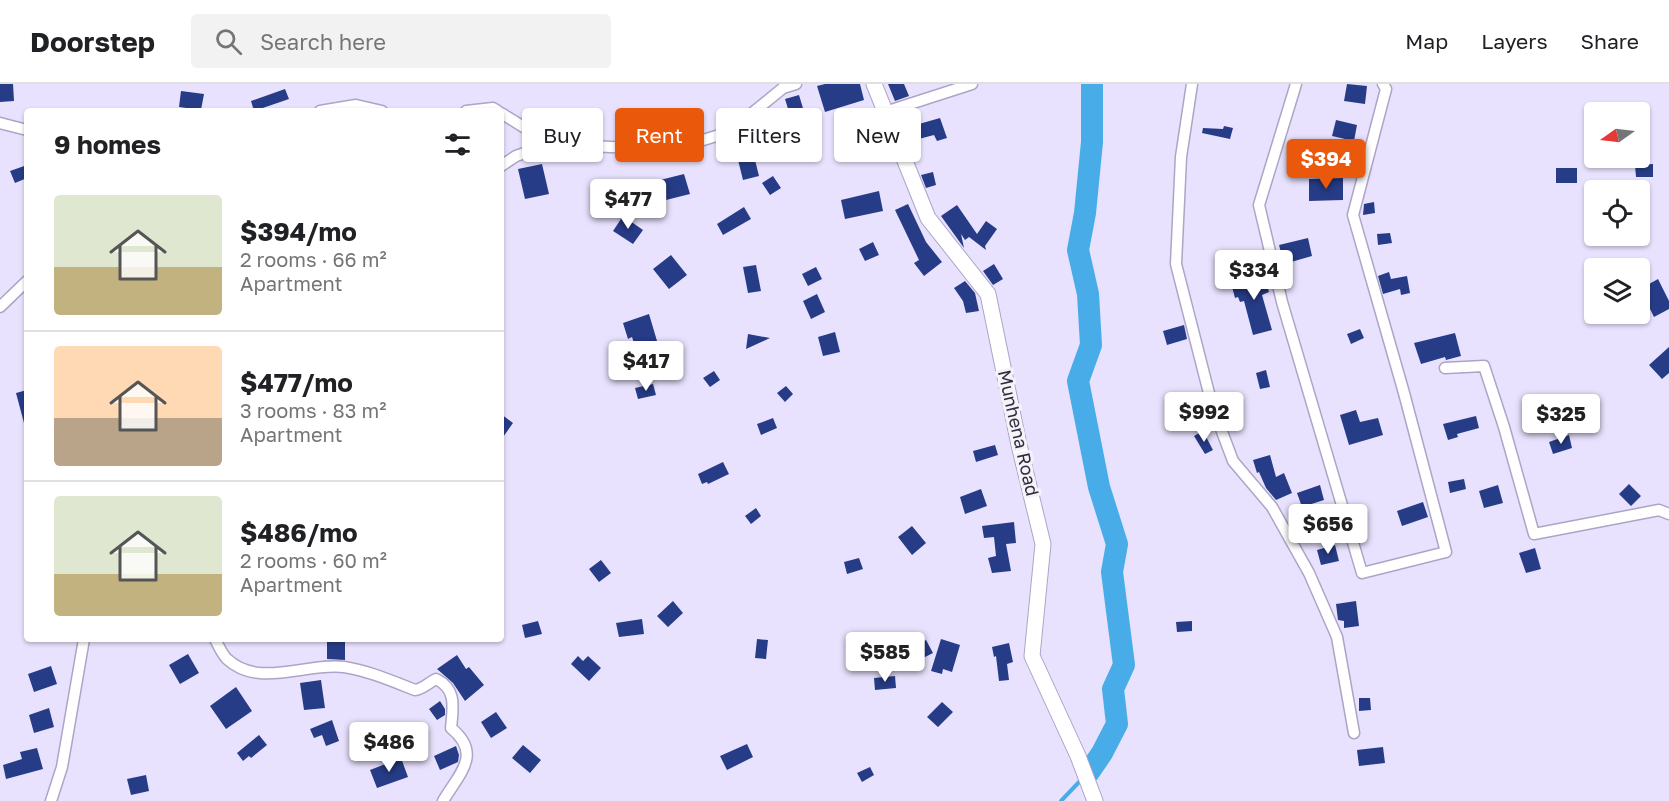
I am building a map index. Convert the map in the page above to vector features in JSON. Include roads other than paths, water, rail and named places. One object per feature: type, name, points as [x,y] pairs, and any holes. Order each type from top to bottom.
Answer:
[{"type":"street","points":[[603,147],[671,150],[729,132],[783,88],[796,84]]},
{"type":"street","name":"Munhena Road","points":[[874,84],[883,108]]},
{"type":"street","points":[[897,108],[972,84]]},
{"type":"street","points":[[1192,84],[1181,157],[1176,264],[1212,405],[1233,460],[1272,507],[1310,573],[1336,637],[1354,733]]},
{"type":"street","points":[[1296,84],[1259,205],[1282,302],[1362,573],[1446,552],[1404,393],[1353,215],[1386,89],[1383,84]]},
{"type":"street","points":[[338,108],[356,105],[369,108]]},
{"type":"street","points":[[504,115],[522,126]]},
{"type":"street","points":[[0,123],[24,129]]},
{"type":"street","points":[[504,164],[522,154]]},
{"type":"street","name":"Munhena Road","points":[[905,162],[928,218],[988,294],[1019,446],[1043,544],[1032,656],[1078,756],[1095,801]]},
{"type":"street","points":[[0,308],[24,284]]},
{"type":"street","points":[[1445,368],[1484,366],[1534,534],[1659,510],[1669,514]]},
{"type":"street","points":[[51,801],[67,746],[84,642]]},
{"type":"street","points":[[216,642],[227,659],[244,668],[264,674],[304,668],[342,667],[374,673],[415,690],[422,689],[436,679],[444,683],[454,703],[451,728],[465,743],[467,754],[466,765],[443,801]]},
{"type":"waterway","points":[[1089,772],[1117,724],[1113,689],[1124,665],[1112,572],[1117,544],[1099,487],[1078,381],[1091,345],[1088,294],[1078,250],[1085,213],[1092,142],[1092,84]]},
{"type":"waterway","points":[[1061,801],[1081,780]]}]
